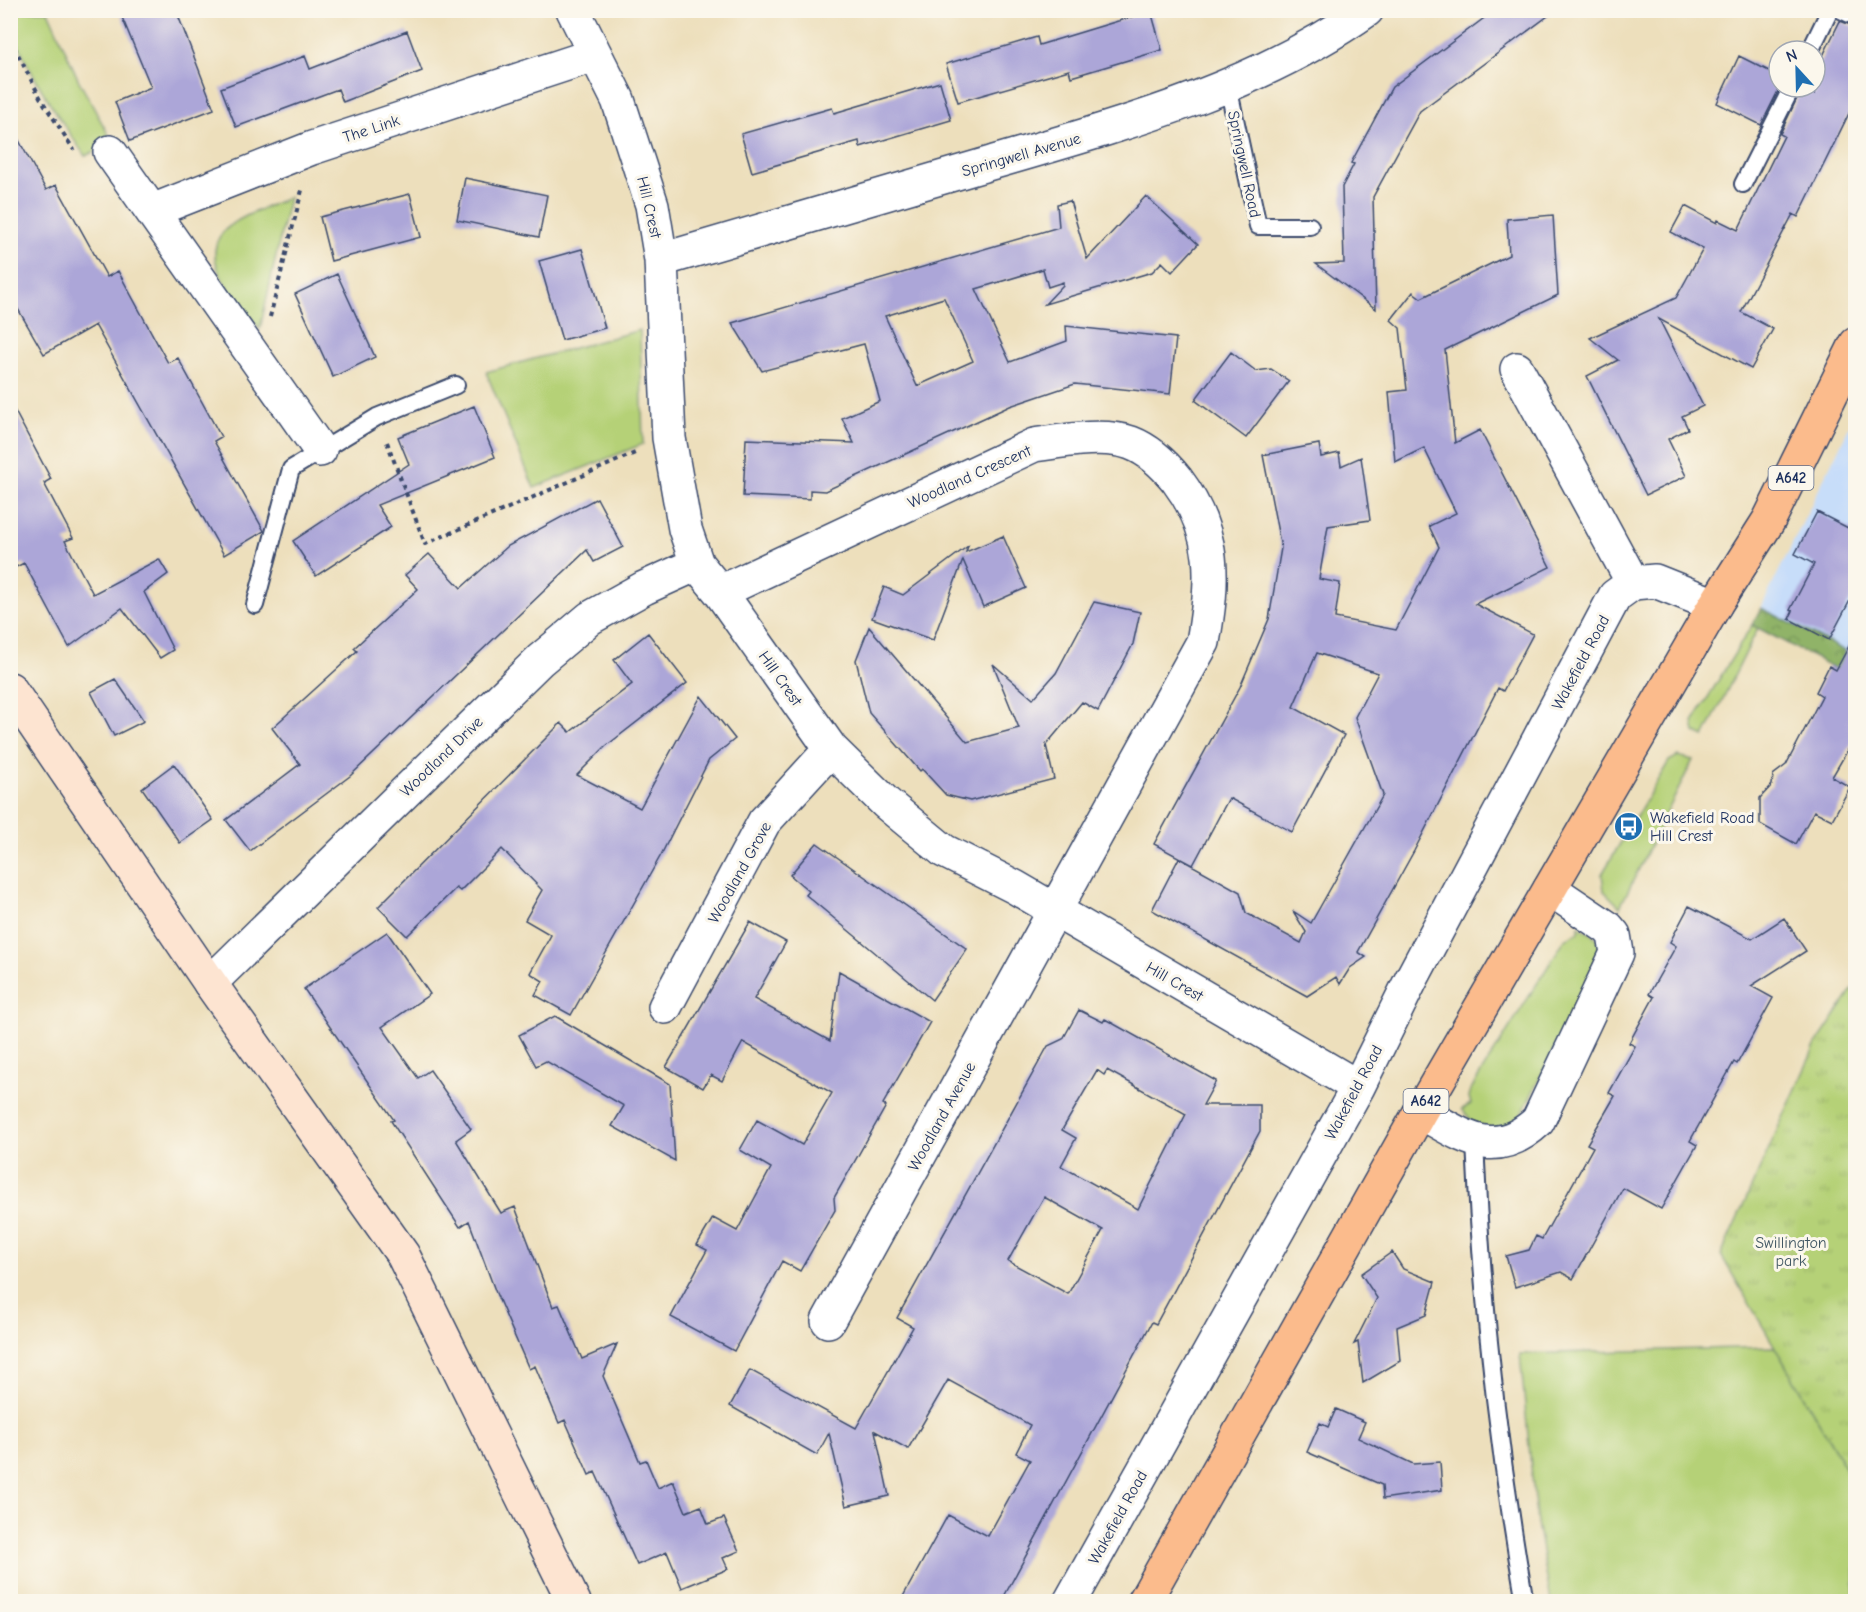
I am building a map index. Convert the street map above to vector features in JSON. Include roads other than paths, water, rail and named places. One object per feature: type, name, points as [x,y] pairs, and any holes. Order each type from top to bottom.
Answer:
[{"type":"main road","name":"A642","points":[[1144,1602],[1420,1112],[1715,605],[1769,520],[1856,344]]},
{"type":"street","name":"Hill Crest","points":[[573,10],[618,100],[652,205],[661,260],[669,438],[685,530],[697,564],[720,592],[831,749],[886,802],[944,851],[1054,910],[1358,1087]]},
{"type":"street","name":"Springwell Avenue","points":[[661,260],[1113,128],[1228,86],[1291,56],[1367,10]]},
{"type":"street","name":"The Link","points":[[152,211],[312,148],[594,55]]},
{"type":"street","points":[[110,152],[320,450]]},
{"type":"street","points":[[1517,369],[1633,583],[1655,581],[1715,605]]},
{"type":"street","name":"Woodland Crescent","points":[[720,592],[1034,445],[1082,438],[1130,443],[1165,465],[1194,503],[1209,550],[1211,598],[1203,642],[1054,910]]},
{"type":"street","name":"Woodland Drive","points":[[210,983],[540,660],[590,618],[644,588],[697,564]]},
{"type":"street","name":"Wakefield Road","points":[[1070,1602],[1358,1087],[1412,978],[1615,596],[1633,583]]},
{"type":"street","points":[[10,689],[210,983],[403,1255],[574,1602]]},
{"type":"street","name":"Woodland Grove","points":[[665,1007],[764,822],[831,749]]},
{"type":"street","points":[[1420,1112],[1475,1142],[1509,1140],[1525,1133],[1538,1121],[1615,962],[1616,943],[1608,928],[1550,888]]},
{"type":"street","name":"Woodland Avenue","points":[[828,1321],[1054,910]]},
{"type":"lane","points":[[1816,39],[1830,10]]},
{"type":"lane","points":[[1841,10],[1856,17]]},
{"type":"lane","name":"Springwell Road","points":[[1228,86],[1258,226],[1310,226]]},
{"type":"lane","points":[[1743,184],[1786,99]]},
{"type":"lane","points":[[255,605],[291,469],[377,417],[456,385]]},
{"type":"lane","points":[[1475,1142],[1479,1240],[1500,1445],[1505,1491],[1525,1602]]},
{"type":"place","name":"Wakefield Road Hill Crest","points":[[1629,826]]},
{"type":"park label","name":"Swillington park","points":[[1791,1251]]}]
